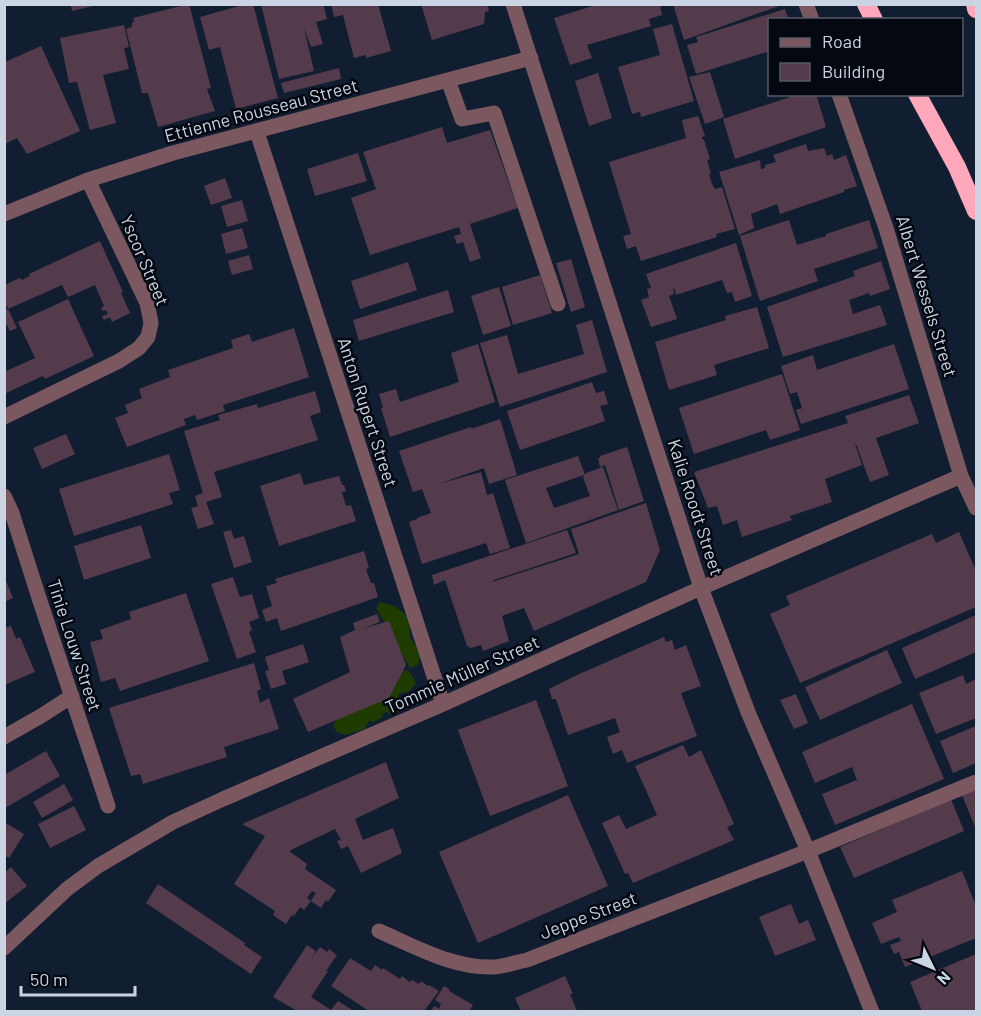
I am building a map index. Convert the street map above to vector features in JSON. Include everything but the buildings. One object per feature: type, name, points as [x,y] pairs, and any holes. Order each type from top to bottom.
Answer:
[{"type":"highway","points":[[866,4],[873,18]]},
{"type":"highway","points":[[918,96],[957,167],[976,211]]},
{"type":"street","name":"Kalie Roodt Street","points":[[513,4],[701,588],[748,712],[808,851],[872,1011]]},
{"type":"street","name":"Ettienne Rousseau Street","points":[[4,214],[88,180],[173,153],[531,58]]},
{"type":"street","points":[[448,80],[462,119],[494,113],[558,304]]},
{"type":"street","name":"Albert Wessels Street","points":[[840,96],[886,228],[961,476],[976,508]]},
{"type":"street","name":"Anton Rupert Street","points":[[257,132],[443,704]]},
{"type":"street","name":"Yscor Street","points":[[4,417],[119,361],[139,348],[148,337],[151,323],[147,303],[88,180]]},
{"type":"street","name":"Tommie Müller Street","points":[[4,948],[67,889],[98,866],[173,822],[701,588],[961,476]]},
{"type":"street","name":"Tinie Louw Street","points":[[4,496],[12,513],[108,806]]},
{"type":"street","points":[[4,737],[72,696]]},
{"type":"street","name":"Jeppe Street","points":[[379,931],[444,959],[471,966],[497,967],[527,960],[808,851],[976,782]]},
{"type":"green space","points":[[380,602],[394,606],[404,613],[409,621],[410,637],[420,658],[418,665],[410,668],[376,608]]},
{"type":"green space","points":[[408,670],[416,683],[410,691],[398,695],[400,704],[404,707],[401,711],[382,714],[383,717],[374,722],[369,721],[365,729],[346,735],[337,732],[333,726],[339,714],[392,692],[403,671]]}]
